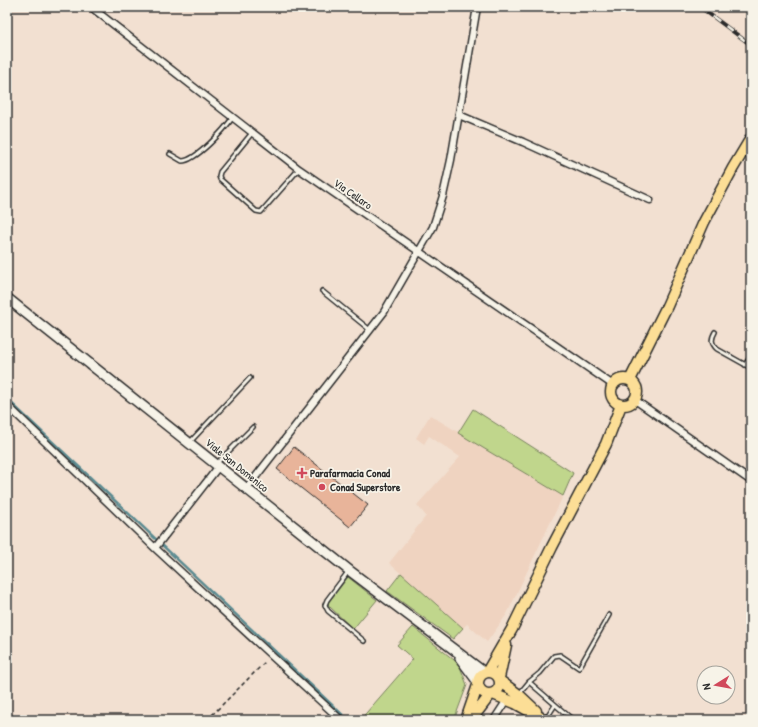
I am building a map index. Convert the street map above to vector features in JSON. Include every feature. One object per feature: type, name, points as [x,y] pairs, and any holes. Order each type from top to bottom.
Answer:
[{"type":"main road","points":[[630,380],[667,306],[704,222],[751,138]]},
{"type":"main road","name":"Viale San Domenico","points":[[7,298],[350,571],[453,649],[486,672]]},
{"type":"main road","points":[[619,380],[630,380],[636,385],[637,396],[635,400],[629,404],[621,405],[612,397],[611,389],[619,380]]},
{"type":"main road","points":[[466,720],[480,676],[486,672],[508,637],[552,547],[606,444],[621,405]]},
{"type":"main road","points":[[471,720],[492,694],[500,688],[500,680],[508,637]]},
{"type":"main road","name":"Viale San Domenico","points":[[453,649],[478,683]]},
{"type":"main road","points":[[486,672],[494,673],[500,680],[527,702],[543,719]]},
{"type":"main road","points":[[478,683],[478,688],[483,693],[492,694],[507,700],[543,719]]},
{"type":"street","name":"Via Cellaro","points":[[92,7],[299,169],[613,385]]},
{"type":"street","points":[[246,488],[384,312],[420,253],[433,228],[443,196],[478,7]]},
{"type":"street","points":[[459,115],[523,142],[650,200]]},
{"type":"street","points":[[635,400],[751,481]]},
{"type":"street","points":[[7,405],[341,720]]},
{"type":"street","points":[[156,546],[218,465]]},
{"type":"street","points":[[494,720],[507,700]]},
{"type":"lane","points":[[170,154],[182,161],[189,160],[212,141],[233,117]]},
{"type":"lane","points":[[252,133],[220,172],[219,176],[220,179],[256,211],[261,212],[299,169]]},
{"type":"lane","points":[[322,291],[371,330]]},
{"type":"lane","points":[[715,332],[712,341],[713,346],[751,368]]},
{"type":"lane","points":[[745,365],[751,356]]},
{"type":"lane","points":[[189,443],[250,378]]},
{"type":"lane","points":[[218,465],[253,427]]},
{"type":"lane","points":[[350,571],[327,600],[325,605],[328,610],[364,641]]},
{"type":"lane","points":[[519,695],[528,682],[540,673],[554,656],[560,655],[579,668],[609,614]]},
{"type":"lane","points":[[528,682],[573,720]]},
{"type":"lane","points":[[543,719],[555,706]]},
{"type":"path","points":[[207,720],[272,655]]},
{"type":"shaded area","points":[[430,415],[563,496],[507,614],[487,642],[467,624],[463,628],[389,563],[426,516],[417,505],[460,457],[429,436],[424,444],[416,438]]},
{"type":"green space","points":[[473,409],[573,473],[563,496],[458,433]]},
{"type":"green space","points":[[401,573],[463,628],[453,639],[387,591]]},
{"type":"green space","points":[[348,577],[377,600],[353,629],[329,606],[328,603]]},
{"type":"green space","points":[[413,627],[459,664],[467,685],[454,720],[360,720],[413,659],[397,645]]},
{"type":"building","name":"Conad Superstore","points":[[294,447],[368,505],[350,527],[277,469]]},
{"type":"waterway","points":[[7,399],[348,720]]},
{"type":"railway","points":[[700,7],[751,45]]},
{"type":"place","name":"Parafarmacia Conad","points":[[302,473]]},
{"type":"place","name":"Conad Superstore","points":[[322,487]]}]
